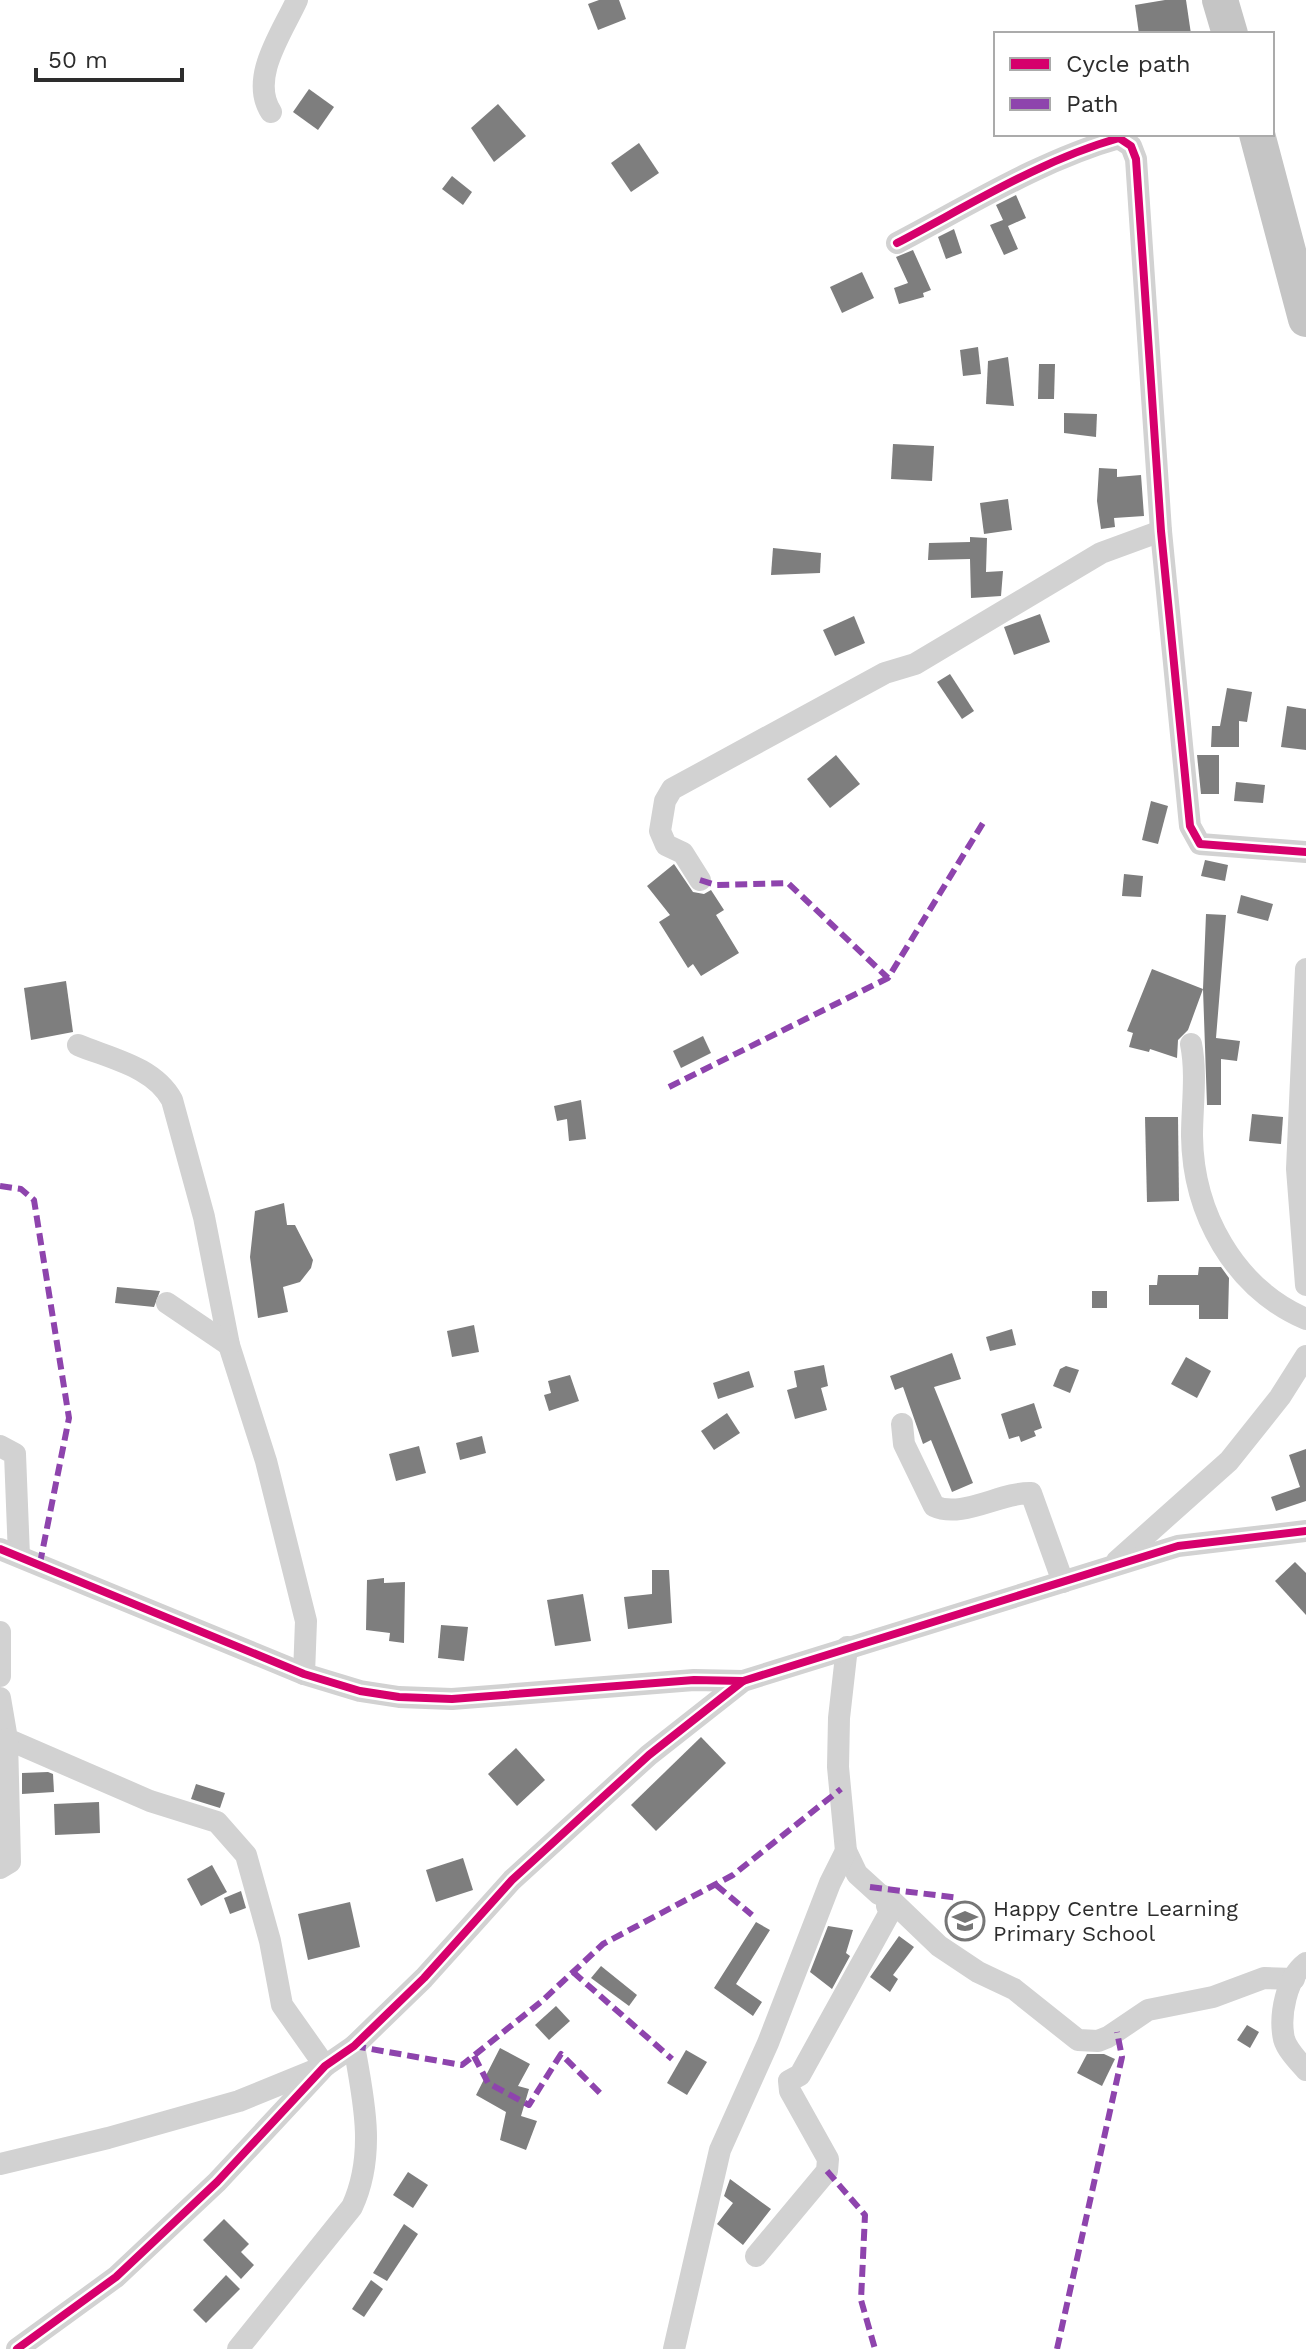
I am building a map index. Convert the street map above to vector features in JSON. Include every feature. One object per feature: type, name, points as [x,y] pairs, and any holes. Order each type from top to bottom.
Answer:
[{"type":"main road","points":[[1220,0],[1229,32]]},
{"type":"main road","points":[[1258,136],[1306,319]]},
{"type":"street","points":[[271,112],[263,98],[262,79],[297,0]]},
{"type":"street","points":[[897,243],[998,190],[1097,144],[1119,138],[1131,146],[1136,159],[1142,223],[1161,531],[1190,826],[1200,844],[1220,848],[1306,852]]},
{"type":"street","points":[[700,880],[683,853],[666,845],[660,831],[665,801],[672,789],[885,673],[915,664],[1101,553],[1161,531]]},
{"type":"street","points":[[1306,969],[1297,1169],[1306,1285]]},
{"type":"street","points":[[1191,1044],[1192,1140],[1202,1206],[1221,1248],[1252,1282],[1283,1309],[1306,1319]]},
{"type":"street","points":[[78,1045],[153,1075],[172,1100],[204,1217],[229,1345],[266,1461],[306,1621],[304,1674]]},
{"type":"street","points":[[167,1303],[229,1345]]},
{"type":"street","points":[[1113,1565],[1229,1461],[1280,1397],[1306,1356]]},
{"type":"street","points":[[902,1424],[904,1444],[934,1506],[942,1510],[1031,1493],[1063,1582]]},
{"type":"street","points":[[0,1446],[15,1454],[10,1552],[304,1674],[399,1697],[452,1699],[694,1680],[743,1681],[1178,1546],[1306,1531]]},
{"type":"street","points":[[0,1632],[0,1676]]},
{"type":"street","points":[[847,1647],[838,1730],[846,1851],[857,1874],[879,1894],[890,1899],[939,1946],[978,1972],[1014,1989],[1078,2040],[1098,2041],[1108,2037],[1148,2010],[1213,1997],[1264,1978],[1300,1971]]},
{"type":"street","points":[[0,2164],[239,2101],[325,2066],[354,2046],[424,1978],[512,1880],[649,1755],[743,1681]]},
{"type":"street","points":[[0,1698],[7,1739],[10,1862],[0,1868]]},
{"type":"street","points":[[7,1739],[150,1801],[217,1822],[246,1855],[270,1941],[282,2005],[325,2066]]},
{"type":"street","points":[[674,2349],[720,2150],[768,2043],[830,1883],[846,1851]]},
{"type":"street","points":[[756,2256],[827,2171],[828,2159],[790,2091],[789,2081],[800,2075],[890,1912],[887,1906],[890,1899]]},
{"type":"street","points":[[1300,1971],[1284,2011],[1284,2042],[1306,2070]]},
{"type":"street","points":[[238,2349],[352,2207],[363,2182],[366,2117],[354,2046]]},
{"type":"street","points":[[17,2349],[127,2266],[217,2182],[325,2066]]},
{"type":"building","points":[[599,0],[619,0],[626,19],[598,30],[588,4]]},
{"type":"building","points":[[1186,0],[1191,32],[1139,32],[1135,5]]},
{"type":"building","points":[[309,89],[334,107],[318,130],[293,112]]},
{"type":"building","points":[[498,104],[526,136],[494,162],[471,128]]},
{"type":"building","points":[[639,143],[659,173],[631,192],[611,163]]},
{"type":"building","points":[[452,176],[472,192],[463,205],[442,189]]},
{"type":"building","points":[[1016,195],[1026,218],[1008,226],[1018,249],[1004,255],[990,225],[1003,220],[996,205]]},
{"type":"building","points":[[954,229],[962,253],[946,259],[938,237]]},
{"type":"building","points":[[913,250],[931,290],[923,293],[924,297],[899,304],[894,288],[908,283],[896,257]]},
{"type":"building","points":[[862,272],[874,298],[842,313],[830,287]]},
{"type":"building","points":[[978,347],[981,374],[963,376],[960,350]]},
{"type":"building","points":[[1008,357],[1014,406],[986,404],[988,361]]},
{"type":"building","points":[[1039,364],[1055,364],[1054,399],[1038,399]]},
{"type":"building","points":[[1064,413],[1097,414],[1096,437],[1064,433]]},
{"type":"building","points":[[893,444],[934,446],[932,481],[891,479]]},
{"type":"building","points":[[1099,468],[1117,469],[1117,477],[1141,475],[1144,516],[1114,518],[1115,527],[1101,529],[1097,501]]},
{"type":"building","points":[[1008,499],[1012,530],[984,534],[980,503]]},
{"type":"building","points":[[970,537],[987,538],[986,572],[1003,571],[1001,596],[971,598],[970,559],[928,560],[929,543],[970,542]]},
{"type":"building","points":[[773,548],[821,553],[820,573],[771,575]]},
{"type":"building","points":[[1040,614],[1050,642],[1014,655],[1004,627]]},
{"type":"building","points":[[854,616],[865,643],[835,656],[823,630]]},
{"type":"building","points":[[950,674],[974,711],[962,719],[937,682]]},
{"type":"building","points":[[1227,688],[1252,692],[1247,722],[1239,721],[1239,747],[1211,747],[1212,726],[1220,726]]},
{"type":"building","points":[[1287,706],[1306,709],[1306,750],[1281,747]]},
{"type":"building","points":[[836,755],[860,784],[830,808],[807,779]]},
{"type":"building","points":[[1197,755],[1219,755],[1219,794],[1201,794]]},
{"type":"building","points":[[1236,782],[1265,785],[1263,803],[1234,801]]},
{"type":"building","points":[[1151,801],[1168,806],[1158,844],[1142,840]]},
{"type":"building","points":[[1205,860],[1228,865],[1225,881],[1201,876]]},
{"type":"building","points":[[674,864],[693,892],[704,894],[711,890],[724,910],[716,915],[739,953],[701,976],[693,964],[688,968],[659,922],[670,915],[647,886]]},
{"type":"building","points":[[1124,874],[1143,876],[1141,897],[1122,896]]},
{"type":"building","points":[[1241,895],[1273,904],[1268,921],[1237,913]]},
{"type":"building","points":[[1206,914],[1226,915],[1216,1038],[1240,1041],[1237,1061],[1221,1059],[1221,1105],[1207,1105],[1203,989]]},
{"type":"building","points":[[1152,969],[1203,989],[1188,1030],[1178,1040],[1177,1058],[1150,1049],[1149,1052],[1129,1047],[1133,1033],[1127,1031]]},
{"type":"building","points":[[66,981],[73,1032],[31,1040],[24,988]]},
{"type":"building","points":[[703,1036],[711,1053],[681,1068],[673,1051]]},
{"type":"building","points":[[581,1100],[586,1139],[569,1141],[567,1119],[557,1121],[554,1106]]},
{"type":"building","points":[[1252,1114],[1283,1117],[1281,1144],[1249,1141]]},
{"type":"building","points":[[1145,1117],[1178,1117],[1179,1201],[1147,1202]]},
{"type":"building","points":[[284,1203],[287,1225],[295,1225],[313,1260],[300,1282],[283,1287],[288,1312],[258,1318],[250,1257],[255,1211]]},
{"type":"building","points":[[1199,1267],[1221,1267],[1229,1278],[1228,1319],[1199,1319],[1199,1305],[1149,1305],[1149,1285],[1157,1285],[1158,1275],[1198,1275]]},
{"type":"building","points":[[117,1287],[160,1291],[154,1307],[115,1303]]},
{"type":"building","points":[[1092,1291],[1107,1291],[1107,1308],[1092,1308]]},
{"type":"building","points":[[474,1325],[479,1352],[452,1357],[447,1331]]},
{"type":"building","points":[[1012,1329],[1016,1345],[990,1351],[986,1337]]},
{"type":"building","points":[[952,1353],[961,1379],[934,1387],[973,1483],[952,1492],[931,1440],[923,1444],[903,1387],[895,1390],[890,1376]]},
{"type":"building","points":[[1186,1357],[1211,1371],[1197,1398],[1171,1384]]},
{"type":"building","points":[[824,1365],[828,1386],[821,1388],[827,1410],[795,1419],[787,1390],[797,1387],[794,1371]]},
{"type":"building","points":[[1066,1366],[1079,1370],[1070,1393],[1053,1386],[1060,1369]]},
{"type":"building","points":[[749,1371],[754,1387],[718,1399],[713,1383]]},
{"type":"building","points":[[570,1375],[579,1401],[549,1411],[544,1395],[551,1393],[548,1381]]},
{"type":"building","points":[[1034,1403],[1042,1428],[1034,1431],[1036,1436],[1021,1442],[1019,1436],[1009,1439],[1001,1414]]},
{"type":"building","points":[[727,1413],[740,1433],[714,1450],[701,1431]]},
{"type":"building","points":[[482,1436],[486,1453],[460,1460],[456,1443]]},
{"type":"building","points":[[419,1446],[426,1473],[396,1481],[389,1454]]},
{"type":"building","points":[[1306,1449],[1306,1501],[1276,1511],[1271,1497],[1300,1487],[1289,1455]]},
{"type":"building","points":[[1295,1562],[1306,1573],[1306,1615],[1275,1581]]},
{"type":"building","points":[[652,1570],[669,1570],[672,1623],[628,1629],[624,1597],[652,1594]]},
{"type":"building","points":[[384,1578],[384,1583],[405,1582],[404,1643],[389,1641],[390,1633],[366,1630],[367,1580]]},
{"type":"building","points":[[583,1594],[591,1641],[555,1646],[547,1600]]},
{"type":"building","points":[[441,1625],[468,1627],[464,1661],[438,1658]]},
{"type":"building","points":[[701,1737],[726,1763],[656,1831],[631,1805]]},
{"type":"building","points":[[516,1748],[545,1780],[517,1806],[488,1774]]},
{"type":"building","points":[[22,1773],[53,1774],[54,1792],[22,1794]]},
{"type":"building","points":[[196,1784],[225,1793],[220,1808],[191,1799]]},
{"type":"building","points":[[99,1802],[100,1833],[55,1835],[54,1804]]},
{"type":"building","points":[[463,1858],[473,1890],[436,1902],[426,1870]]},
{"type":"building","points":[[212,1865],[227,1892],[201,1906],[187,1879]]},
{"type":"building","points":[[241,1891],[246,1908],[230,1914],[224,1898]]},
{"type":"building","points":[[350,1902],[360,1947],[308,1960],[298,1914]]},
{"type":"building","points":[[756,1922],[770,1930],[736,1984],[762,2002],[753,2016],[714,1988]]},
{"type":"building","points":[[828,1926],[853,1930],[846,1953],[850,1956],[832,1989],[810,1972]]},
{"type":"building","points":[[899,1936],[914,1947],[893,1975],[898,1979],[890,1992],[870,1977]]},
{"type":"building","points":[[601,1966],[637,1995],[629,2006],[591,1978]]},
{"type":"building","points":[[556,2006],[570,2021],[549,2040],[535,2025]]},
{"type":"building","points":[[1247,2025],[1259,2032],[1250,2048],[1237,2040]]},
{"type":"building","points":[[500,2048],[530,2064],[518,2086],[529,2089],[521,2116],[537,2121],[526,2150],[500,2140],[506,2112],[476,2095]]},
{"type":"building","points":[[686,2050],[707,2062],[687,2095],[667,2083]]},
{"type":"building","points":[[1087,2054],[1104,2054],[1115,2059],[1102,2086],[1077,2073]]},
{"type":"building","points":[[408,2172],[428,2185],[413,2208],[393,2195]]},
{"type":"building","points":[[730,2179],[771,2209],[743,2245],[717,2224],[733,2203],[724,2196]]},
{"type":"building","points":[[224,2219],[249,2244],[241,2252],[254,2265],[241,2279],[203,2240]]},
{"type":"building","points":[[404,2224],[418,2234],[387,2281],[373,2273]]},
{"type":"building","points":[[226,2275],[240,2289],[206,2323],[193,2310]]},
{"type":"building","points":[[371,2280],[383,2289],[364,2317],[352,2309]]},
{"type":"marked path","points":[[669,1087],[888,978],[983,823]]},
{"type":"marked path","points":[[700,880],[716,885],[788,883],[888,978]]},
{"type":"marked path","points":[[0,1186],[21,1189],[34,1200],[69,1418],[40,1563]]},
{"type":"marked path","points":[[354,2046],[462,2065],[542,2001],[603,1944],[733,1875],[841,1789]]},
{"type":"marked path","points":[[716,1885],[752,1915]]},
{"type":"marked path","points":[[870,1887],[959,1898]]},
{"type":"marked path","points":[[573,1972],[672,2059]]},
{"type":"marked path","points":[[1057,2349],[1122,2057],[1117,2032]]},
{"type":"marked path","points":[[474,2056],[488,2083],[529,2105],[561,2054],[603,2096]]},
{"type":"marked path","points":[[827,2171],[865,2215],[861,2300],[875,2349]]},
{"type":"cycle path","points":[[897,243],[1061,158],[1119,138],[1131,146],[1136,159],[1161,531],[1190,826],[1200,844],[1306,852]]},
{"type":"cycle path","points":[[17,2349],[116,2277],[217,2182],[325,2066],[354,2046],[424,1978],[512,1880],[649,1755],[743,1681],[1178,1546],[1306,1531]]},
{"type":"cycle path","points":[[0,1549],[304,1674],[360,1691],[399,1697],[452,1699],[694,1680],[743,1681]]},
{"type":"place","name":"Happy Centre Learning Primary School","points":[[965,1921]]}]
